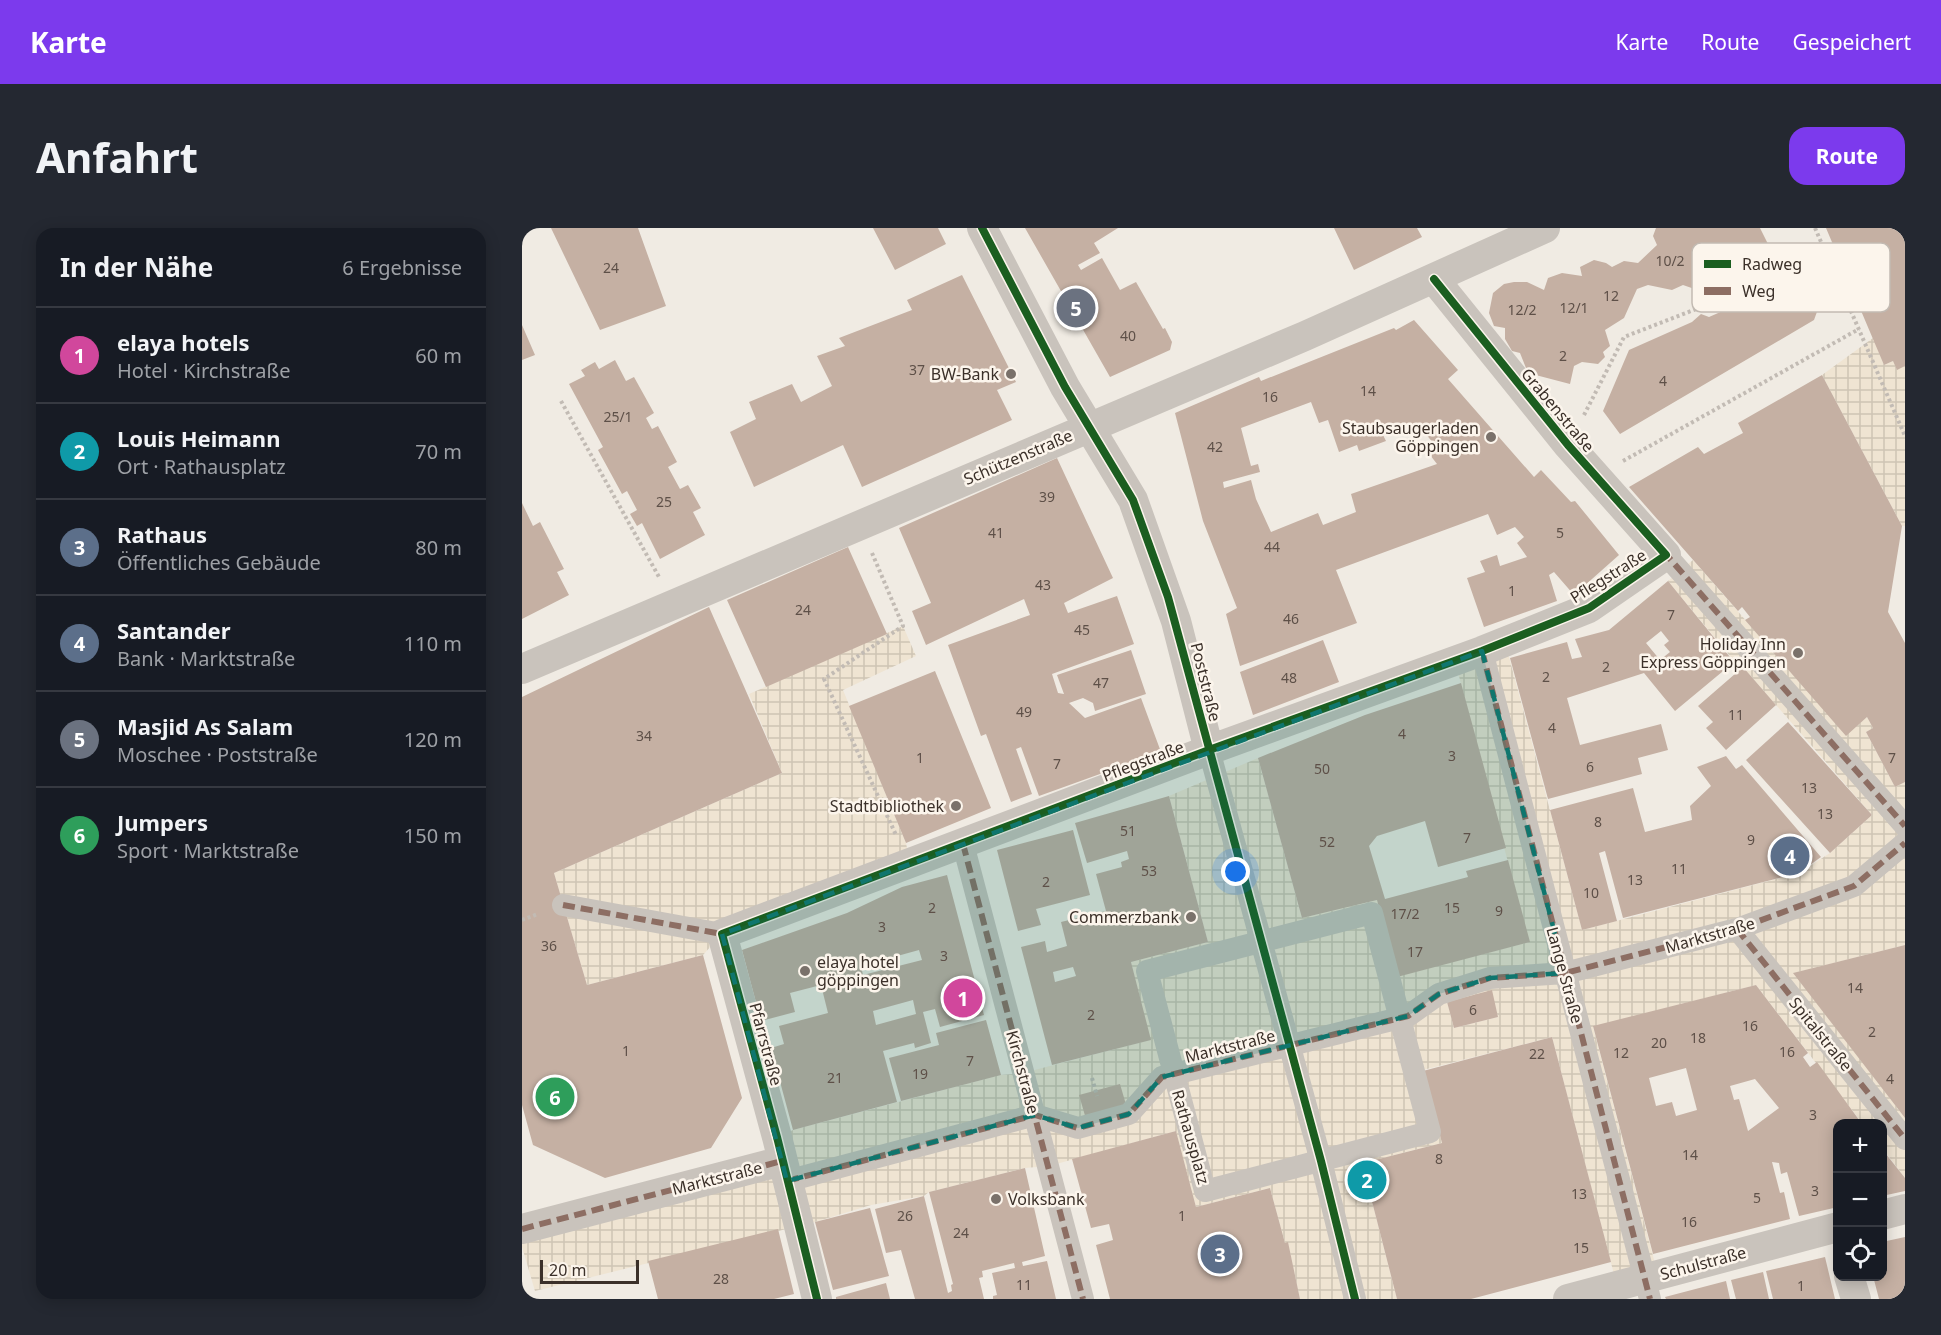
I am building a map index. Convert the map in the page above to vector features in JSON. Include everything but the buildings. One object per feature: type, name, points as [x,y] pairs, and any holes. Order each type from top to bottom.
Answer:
[{"type":"street","name":"Poststraße","points":[[982,228],[1065,387],[1133,500],[1176,621],[1322,1168],[1354,1299]]},
{"type":"street","name":"Schützenstraße","points":[[522,669],[1434,279],[1545,228]]},
{"type":"street","name":"Grabenstraße","points":[[1434,279],[1568,445],[1905,826]]},
{"type":"street","name":"Pflegstraße","points":[[722,934],[1209,750],[1482,651],[1589,608],[1666,555]]},
{"type":"street","name":"Lange Straße","points":[[1482,651],[1647,1289]]},
{"type":"street","name":"Marktstraße","points":[[522,1229],[1035,1115],[1078,1128],[1129,1114],[1162,1077],[1408,1016],[1439,994],[1490,978],[1565,973],[1737,930],[1854,886],[1905,843]]},
{"type":"street","name":"Kirchstraße","points":[[963,844],[1083,1299]]},
{"type":"street","points":[[563,905],[722,934]]},
{"type":"street","name":"Rathausplatz","points":[[1372,913],[1400,1018],[1430,1132],[1322,1168],[1205,1191],[1147,971],[1372,913]]},
{"type":"street","name":"Spitalstraße","points":[[1737,930],[1905,1139]]},
{"type":"street","name":"Pfarrstraße","points":[[722,934],[777,1137],[817,1299]]},
{"type":"street","points":[[1887,1214],[1905,1209]]},
{"type":"street","name":"Schulstraße","points":[[1568,1299],[1647,1289],[1833,1232]]},
{"type":"street","points":[[1851,1281],[1856,1299]]},
{"type":"path","points":[[1815,228],[1822,243]]},
{"type":"path","points":[[1568,445],[1624,337],[1692,311]]},
{"type":"path","points":[[1852,312],[1905,436]]},
{"type":"path","points":[[1596,476],[1859,329]]},
{"type":"path","points":[[561,401],[674,604]]},
{"type":"path","points":[[860,524],[903,626],[824,679],[910,863]]},
{"type":"highlighted area","points":[[1482,651],[1565,973],[1490,978],[1439,994],[1408,1016],[1162,1077],[1129,1114],[1078,1128],[1035,1115],[787,1181],[722,934]]},
{"type":"shaded area","points":[[1873,338],[1884,365],[1893,361],[1897,369],[1905,366],[1905,526],[1902,526],[1822,375]]},
{"type":"shaded area","points":[[1693,560],[1846,735],[1867,717],[1873,728],[1866,732],[1895,787],[1905,782],[1905,945],[1794,973],[1905,1118],[1905,1178],[1887,1154],[1887,1119],[1859,1119],[1756,985],[1593,1027],[1658,1275],[1617,1286],[1552,1037],[1423,1070],[1442,1143],[1367,1162],[1371,1177],[1366,1178],[1397,1299],[1300,1299],[1288,1243],[1285,1243],[1270,1188],[1196,1207],[1176,1131],[1049,1166],[1025,1168],[929,1192],[924,1196],[871,1205],[815,1222],[535,1291],[522,1247],[522,1229],[781,1161],[777,1137],[793,1130],[1000,1075],[1023,1073],[1150,1040],[1131,962],[1208,942],[1169,796],[1258,758],[1302,918],[1377,900],[1398,976],[1529,942],[1455,661],[1505,642],[1582,930],[1799,873],[1830,853],[1872,815],[1743,667],[1734,661],[1668,581]],"holes":[[[1491,991],[1498,1017],[1454,1028],[1447,1002]]]},
{"type":"shaded area","points":[[903,626],[916,656],[843,690],[906,843],[910,863],[722,934],[703,955],[587,985],[554,873],[782,773],[749,694]]},
{"type":"marked path","points":[[1663,551],[1905,826]]},
{"type":"marked path","points":[[1482,651],[1650,1299]]},
{"type":"marked path","points":[[787,1181],[1035,1115],[1078,1128],[1129,1114],[1162,1077],[1408,1016],[1439,994],[1490,978],[1565,973],[1737,929],[1854,886],[1905,843]]},
{"type":"marked path","points":[[963,844],[1083,1299]]},
{"type":"marked path","points":[[563,905],[722,934],[727,932]]},
{"type":"marked path","points":[[1737,929],[1905,1139]]},
{"type":"marked path","points":[[522,1229],[782,1161],[783,1166]]},
{"type":"cycle path","points":[[982,228],[1065,387],[1133,500],[1168,597],[1321,1161],[1355,1299]]},
{"type":"cycle path","points":[[817,1299],[777,1137],[722,934],[1209,750],[1482,651],[1589,608],[1666,555],[1568,445],[1434,279]]},
{"type":"place","name":"Masjid As Salam","points":[[1076,308]]},
{"type":"place","name":"BW-Bank","points":[[1011,374]]},
{"type":"place","name":"Staubsaugerladen Göppingen","points":[[1491,437]]},
{"type":"place","name":"Holiday Inn Express Göppingen","points":[[1798,653]]},
{"type":"place","name":"Stadtbibliothek","points":[[956,806]]},
{"type":"place","name":"Santander","points":[[1790,856]]},
{"type":"place","name":"Commerzbank","points":[[1191,917]]},
{"type":"place","name":"elaya hotel göppingen","points":[[805,971]]},
{"type":"place","name":"elaya hotels","points":[[963,998]]},
{"type":"place","name":"Jumpers","points":[[555,1097]]},
{"type":"place","name":"Louis Heimann","points":[[1367,1180]]},
{"type":"place","name":"Volksbank","points":[[996,1199]]},
{"type":"place","name":"Rathaus","points":[[1220,1254]]}]
